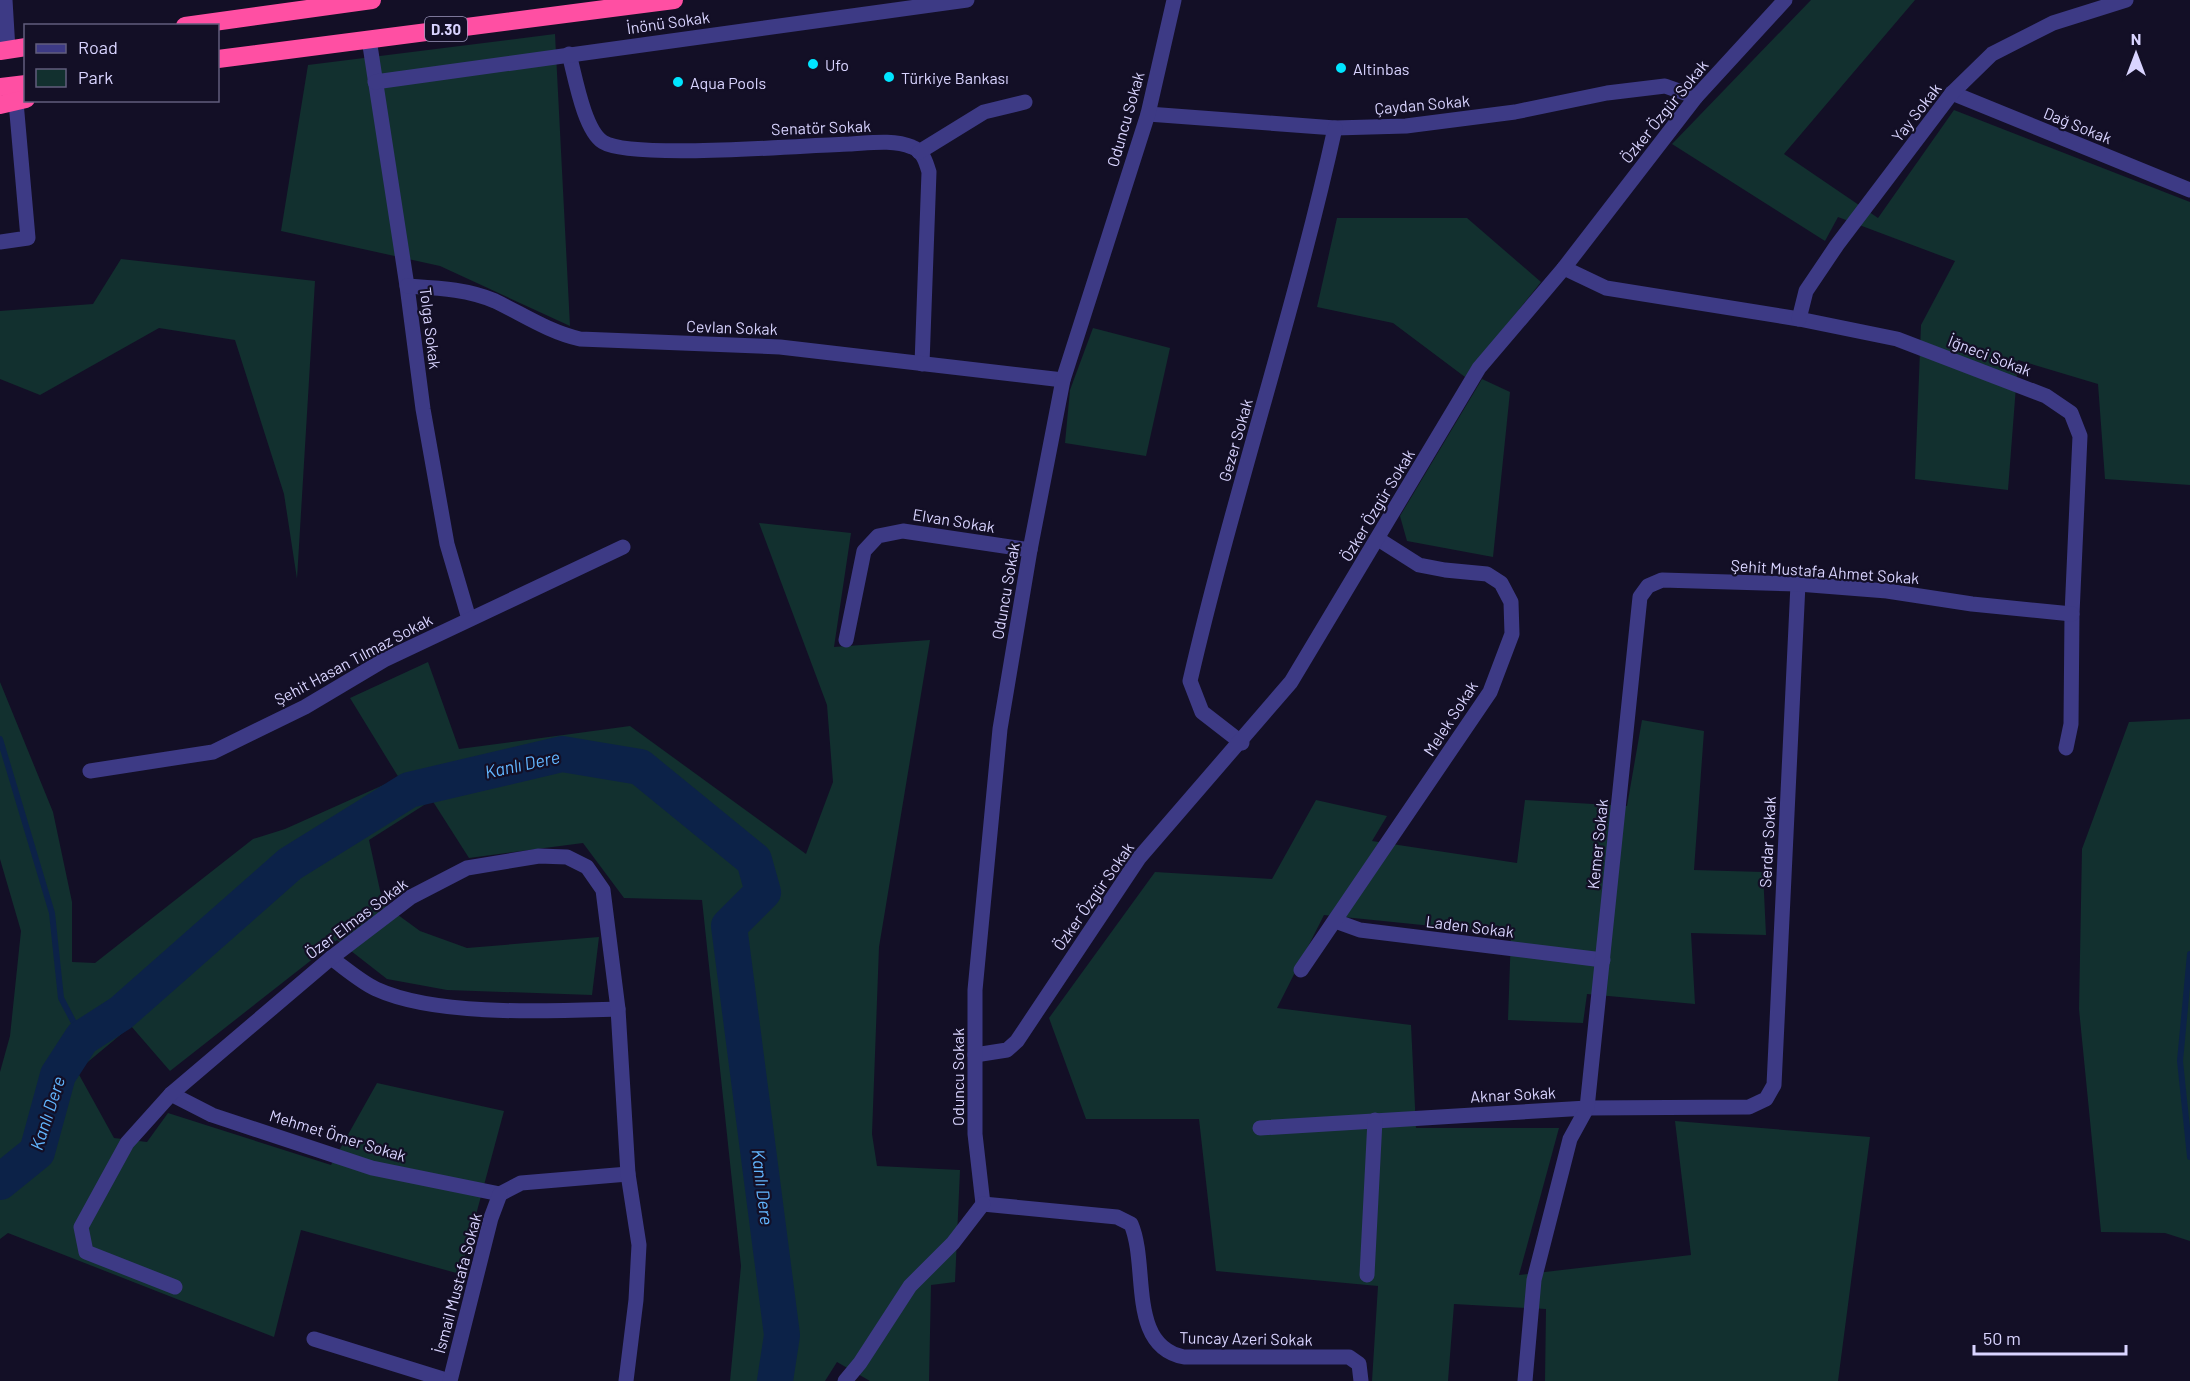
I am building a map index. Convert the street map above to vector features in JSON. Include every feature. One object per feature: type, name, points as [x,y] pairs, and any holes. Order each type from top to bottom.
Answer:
[{"type":"highway","points":[[199,24],[372,0]]},
{"type":"highway","name":"D.30","points":[[219,58],[674,0]]},
{"type":"highway","points":[[0,87],[24,84]]},
{"type":"street","points":[[5,0],[11,49]]},
{"type":"street","name":"İnönü Sokak","points":[[375,82],[967,0]]},
{"type":"street","name":"Oduncu Sokak","points":[[983,1204],[975,1134],[978,946],[1000,729],[1030,550],[1063,380],[1148,114],[1174,0]]},
{"type":"street","name":"Özker Özgür Sokak","points":[[975,1055],[1007,1050],[1017,1041],[1139,858],[1242,743],[1292,682],[1479,368],[1564,268],[1696,97],[1785,0]]},
{"type":"street","name":"Yay Sokak","points":[[1799,319],[1806,291],[1837,245],[1952,93],[1992,54],[2053,23],[2126,0]]},
{"type":"street","name":"Tolga Sokak","points":[[369,39],[407,286],[423,410],[447,544],[469,619]]},
{"type":"street","name":"Senatör Sokak","points":[[569,54],[591,128],[604,142],[621,147],[660,151],[900,143],[914,147],[919,152]]},
{"type":"street","name":"Çaydan Sokak","points":[[1148,114],[1335,128],[1406,126],[1515,112],[1607,93],[1665,86],[1696,97]]},
{"type":"street","name":"Dağ Sokak","points":[[1952,93],[2190,190]]},
{"type":"street","points":[[0,242],[28,238],[14,102]]},
{"type":"street","points":[[922,364],[929,172],[924,156],[919,152],[984,112],[1025,102]]},
{"type":"street","name":"Gezer Sokak","points":[[1242,743],[1202,712],[1190,681],[1248,455],[1308,247],[1335,128]]},
{"type":"street","name":"İğneci Sokak","points":[[1564,268],[1606,288],[1799,319],[1897,339],[2046,396],[2071,412],[2080,436],[2072,614],[2071,724],[2066,748]]},
{"type":"street","name":"Cevlan Sokak","points":[[407,286],[471,293],[494,301],[561,334],[580,339],[780,347],[1063,380]]},
{"type":"street","name":"Elvan Sokak","points":[[846,640],[864,551],[878,536],[903,531],[1030,550]]},
{"type":"street","name":"Melek Sokak","points":[[1301,970],[1490,692],[1512,634],[1511,602],[1502,583],[1487,574],[1419,565],[1378,539]]},
{"type":"street","name":"Şehit Hasan Tılmaz Sokak","points":[[90,771],[213,752],[304,707],[384,660],[623,547]]},
{"type":"street","name":"Şehit Mustafa Ahmet Sokak","points":[[1648,586],[1662,580],[1798,584],[1887,591],[1972,604],[2072,614]]},
{"type":"street","name":"Serdar Sokak","points":[[1766,1100],[1774,1085],[1798,584]]},
{"type":"street","name":"Kemer Sokak","points":[[1587,1108],[1640,597],[1648,586]]},
{"type":"street","name":"Özer Elmas Sokak","points":[[175,1287],[86,1252],[81,1227],[127,1143],[171,1094],[331,958],[411,897],[467,868],[539,856],[567,857],[587,867],[603,890],[618,1009],[628,1174],[639,1245],[636,1300],[626,1381]]},
{"type":"street","name":"Laden Sokak","points":[[1335,921],[1360,930],[1603,960]]},
{"type":"street","points":[[331,958],[376,989],[431,1005],[539,1011],[618,1009]]},
{"type":"street","name":"Mehmet Ömer Sokak","points":[[171,1094],[212,1115],[372,1168],[500,1194]]},
{"type":"street","name":"Aknar Sokak","points":[[1260,1128],[1587,1108],[1749,1107],[1766,1100]]},
{"type":"street","points":[[1525,1381],[1534,1280],[1570,1139],[1587,1108]]},
{"type":"street","points":[[1367,1275],[1375,1120]]},
{"type":"street","points":[[500,1194],[521,1183],[628,1174]]},
{"type":"street","name":"İsmail Mustafa Sokak","points":[[449,1381],[491,1218],[500,1194]]},
{"type":"street","points":[[845,1381],[860,1364],[910,1286],[953,1243],[983,1204]]},
{"type":"street","name":"Tuncay Azeri Sokak","points":[[983,1204],[1118,1217],[1131,1224],[1137,1238],[1147,1326],[1155,1342],[1170,1354],[1184,1357],[1348,1357],[1359,1364],[1361,1381]]},
{"type":"street","points":[[314,1339],[449,1381]]},
{"type":"green space","points":[[1811,0],[1915,0],[1784,154],[1878,218],[1954,110],[2190,202],[2190,485],[2105,479],[2098,384],[2018,360],[2008,490],[1915,479],[1921,325],[1955,261],[1838,217],[1825,241],[1672,144]]},
{"type":"green space","points":[[555,34],[570,326],[440,266],[281,231],[308,65]]},
{"type":"green space","points":[[1337,218],[1467,218],[1541,282],[1465,377],[1393,323],[1317,307]]},
{"type":"green space","points":[[121,259],[315,281],[297,579],[284,494],[235,340],[159,328],[40,395],[0,379],[0,311],[93,304]]},
{"type":"green space","points":[[1093,328],[1170,348],[1146,456],[1065,443],[1070,390]]},
{"type":"green space","points":[[1482,379],[1510,392],[1493,557],[1407,541],[1400,516]]},
{"type":"green space","points":[[759,523],[851,533],[834,647],[930,640],[879,947],[872,1134],[877,1166],[960,1170],[955,1282],[931,1285],[929,1381],[870,1381],[837,1362],[825,1381],[730,1381],[741,1266],[702,900],[624,898],[583,843],[469,858],[432,800],[369,840],[383,904],[420,931],[467,948],[599,937],[592,995],[447,990],[387,979],[337,940],[170,1071],[131,1026],[77,1071],[114,1138],[147,1142],[168,1113],[331,1165],[377,1083],[504,1111],[460,1274],[301,1230],[274,1337],[8,1233],[0,1239],[0,1072],[10,1036],[21,931],[0,859],[0,682],[53,812],[72,902],[72,962],[95,963],[253,839],[285,829],[399,778],[350,698],[428,662],[459,749],[630,726],[806,854],[833,782],[827,705]]},
{"type":"green space","points":[[2190,719],[2190,1241],[2165,1233],[2101,1232],[2079,1009],[2082,849],[2129,722]]},
{"type":"green space","points":[[1642,720],[1704,731],[1694,870],[1763,872],[1766,935],[1691,933],[1695,1004],[1587,994],[1583,1023],[1508,1020],[1511,934],[1324,915],[1277,1008],[1411,1025],[1416,1128],[1559,1128],[1519,1275],[1691,1255],[1675,1121],[1870,1137],[1838,1381],[1545,1381],[1546,1309],[1454,1304],[1448,1381],[1372,1381],[1378,1286],[1216,1271],[1199,1119],[1086,1119],[1049,1018],[1155,872],[1272,879],[1316,800],[1387,816],[1372,841],[1517,863],[1525,800],[1627,806]]},
{"type":"waterway","points":[[0,739],[52,913],[61,998],[82,1038]]},
{"type":"waterway","name":"Kanlı Dere","points":[[0,1182],[37,1152],[58,1075],[82,1038],[121,1013],[290,864],[409,790],[562,754],[640,767],[754,860],[763,892],[729,926],[782,1335],[775,1381]]},
{"type":"waterway","points":[[2190,954],[2180,1061],[2190,1157]]},
{"type":"place","name":"Ufo","points":[[813,64]]},
{"type":"place","name":"Altinbas","points":[[1341,68]]},
{"type":"place","name":"Türkiye Bankası","points":[[889,77]]},
{"type":"place","name":"Aqua Pools","points":[[678,82]]}]
